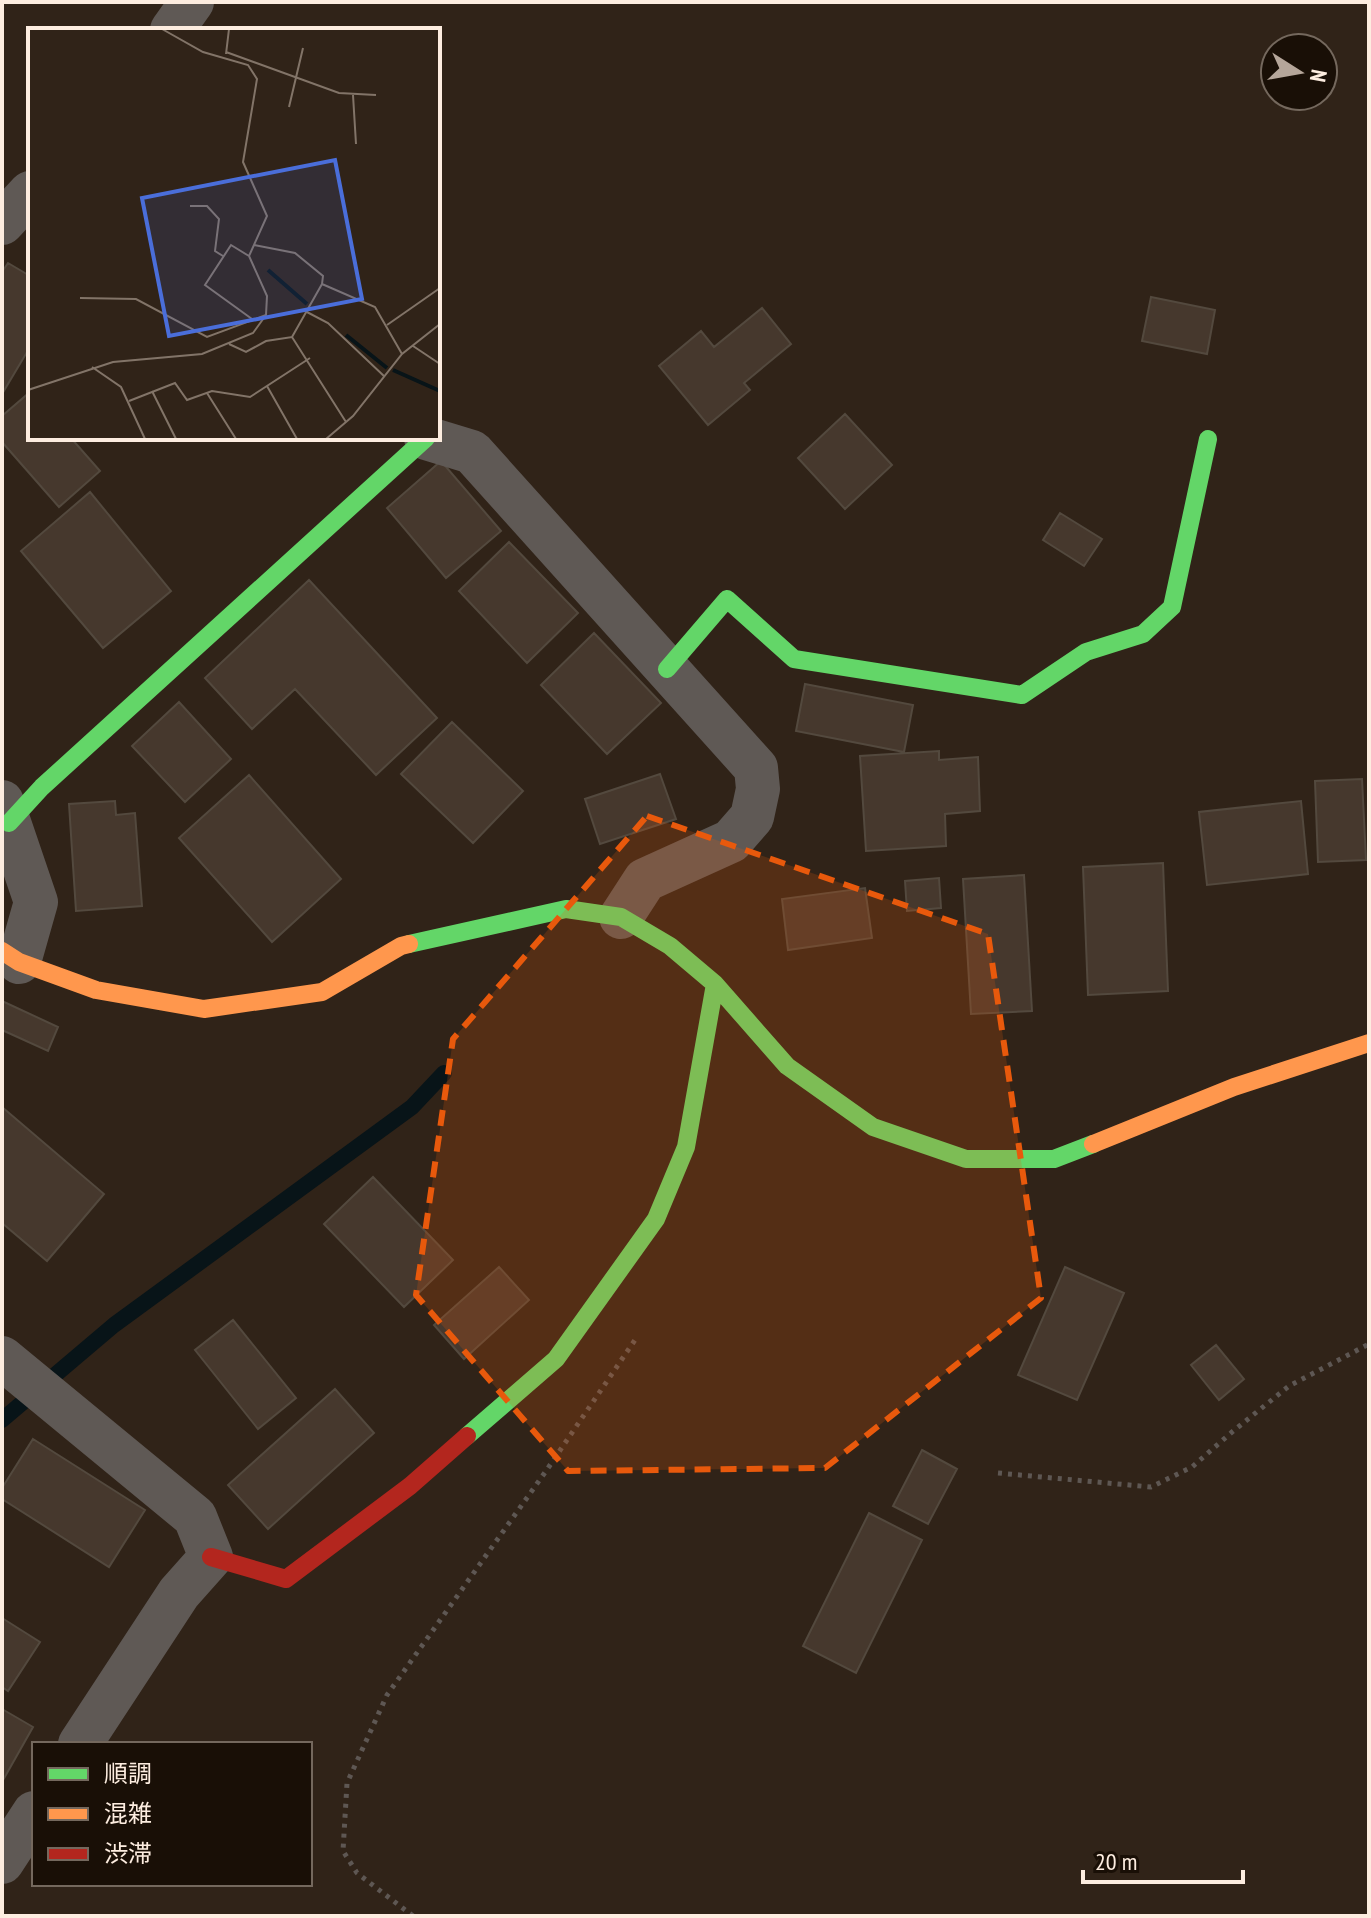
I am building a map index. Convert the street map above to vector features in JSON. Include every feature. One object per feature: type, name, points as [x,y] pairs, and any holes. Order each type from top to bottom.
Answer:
[{"type":"street","points":[[173,28],[192,2]]},
{"type":"street","points":[[2,223],[28,195]]},
{"type":"street","points":[[667,669],[727,599],[794,659],[1022,695],[1086,652],[1143,634],[1172,607],[1208,439]]},
{"type":"street","points":[[424,440],[42,787],[6,813],[36,902],[10,956],[96,990],[204,1009],[322,992],[401,946],[566,909],[621,917],[670,946],[715,984],[787,1066],[860,1118],[873,1127],[966,1159],[1054,1159],[1234,1087],[1369,1043]]},
{"type":"street","points":[[433,440],[472,452],[756,768],[758,789],[752,817],[731,841],[645,880],[621,917]]},
{"type":"street","points":[[211,1557],[286,1579],[410,1486],[556,1359],[656,1219],[686,1147],[715,984]]},
{"type":"street","points":[[2,1358],[195,1517],[211,1557]]},
{"type":"street","points":[[81,1742],[179,1593],[211,1557]]},
{"type":"street","points":[[2,1862],[32,1816]]},
{"type":"path","points":[[413,1916],[357,1873],[343,1851],[347,1783],[387,1695],[546,1471],[642,1328]]},
{"type":"path","points":[[998,1473],[1151,1487],[1192,1467],[1289,1386],[1369,1344]]},
{"type":"highlighted area","points":[[647,816],[988,934],[1041,1298],[825,1468],[568,1471],[416,1295],[453,1039]]},
{"type":"building","points":[[8,263],[28,275],[28,350],[2,394],[2,272]]},
{"type":"building","points":[[1151,297],[1215,310],[1207,354],[1142,341]]},
{"type":"building","points":[[762,308],[791,344],[744,383],[750,390],[708,425],[659,366],[701,331],[714,347]]},
{"type":"building","points":[[28,394],[28,440],[73,440],[100,471],[59,507],[2,442],[2,416]]},
{"type":"building","points":[[845,414],[892,465],[845,509],[798,458]]},
{"type":"building","points":[[441,461],[501,531],[446,578],[387,508]]},
{"type":"building","points":[[90,492],[171,591],[103,648],[21,551]]},
{"type":"building","points":[[1060,513],[1102,539],[1084,566],[1043,540]]},
{"type":"building","points":[[509,542],[578,613],[527,663],[459,591]]},
{"type":"building","points":[[309,580],[437,718],[376,775],[295,689],[252,729],[205,678]]},
{"type":"building","points":[[594,633],[661,703],[607,754],[541,685]]},
{"type":"building","points":[[805,684],[913,705],[904,752],[796,731]]},
{"type":"building","points":[[179,702],[231,759],[185,802],[132,746]]},
{"type":"building","points":[[452,722],[523,791],[473,843],[401,774]]},
{"type":"building","points":[[939,751],[939,760],[978,757],[980,811],[945,814],[946,846],[866,851],[860,756]]},
{"type":"building","points":[[660,774],[676,819],[600,844],[585,799]]},
{"type":"building","points":[[249,775],[341,879],[272,942],[179,838]]},
{"type":"building","points":[[1362,779],[1366,860],[1318,862],[1315,781]]},
{"type":"building","points":[[115,801],[116,815],[135,813],[142,906],[76,911],[69,804]]},
{"type":"building","points":[[1301,801],[1308,874],[1207,885],[1199,812]]},
{"type":"building","points":[[1163,863],[1168,991],[1088,995],[1083,867]]},
{"type":"building","points":[[1024,875],[1032,1011],[971,1014],[963,879]]},
{"type":"building","points":[[939,878],[941,908],[907,911],[905,881]]},
{"type":"building","points":[[865,888],[872,938],[788,950],[782,899]]},
{"type":"building","points":[[2,1001],[58,1027],[48,1051],[2,1030]]},
{"type":"building","points":[[2,1107],[104,1194],[47,1261],[2,1223]]},
{"type":"building","points":[[373,1177],[453,1260],[404,1307],[324,1224]]},
{"type":"building","points":[[499,1267],[529,1300],[464,1359],[434,1325]]},
{"type":"building","points":[[1065,1267],[1124,1293],[1077,1400],[1018,1375]]},
{"type":"building","points":[[233,1320],[296,1398],[258,1429],[195,1350]]},
{"type":"building","points":[[1216,1345],[1244,1379],[1219,1400],[1191,1365]]},
{"type":"building","points":[[335,1389],[374,1433],[268,1529],[228,1485]]},
{"type":"building","points":[[33,1439],[145,1510],[109,1567],[2,1499],[2,1488]]},
{"type":"building","points":[[922,1450],[957,1469],[928,1524],[893,1506]]},
{"type":"building","points":[[869,1513],[922,1540],[856,1673],[803,1646]]},
{"type":"building","points":[[2,1618],[40,1642],[8,1691],[2,1687]]},
{"type":"building","points":[[2,1709],[33,1727],[2,1782]]},
{"type":"waterway","points":[[2,1420],[114,1325],[412,1107],[444,1073]]},
{"type":"traffic: fast","points":[[667,669],[727,599],[794,659],[1022,695],[1086,652],[1143,634],[1172,607],[1208,439]]},
{"type":"traffic: fast","points":[[9,823],[42,787],[424,440]]},
{"type":"traffic: fast","points":[[409,944],[566,909],[621,917],[670,946],[715,984],[787,1066],[873,1127],[966,1159],[1054,1159],[1093,1144]]},
{"type":"traffic: fast","points":[[467,1436],[556,1359],[656,1219],[686,1147],[715,984]]},
{"type":"traffic: slow","points":[[2,951],[19,962],[96,990],[204,1009],[322,992],[409,944]]},
{"type":"traffic: slow","points":[[1093,1144],[1234,1087],[1369,1043]]},
{"type":"traffic: jam","points":[[211,1557],[286,1579],[410,1486],[467,1436]]}]
